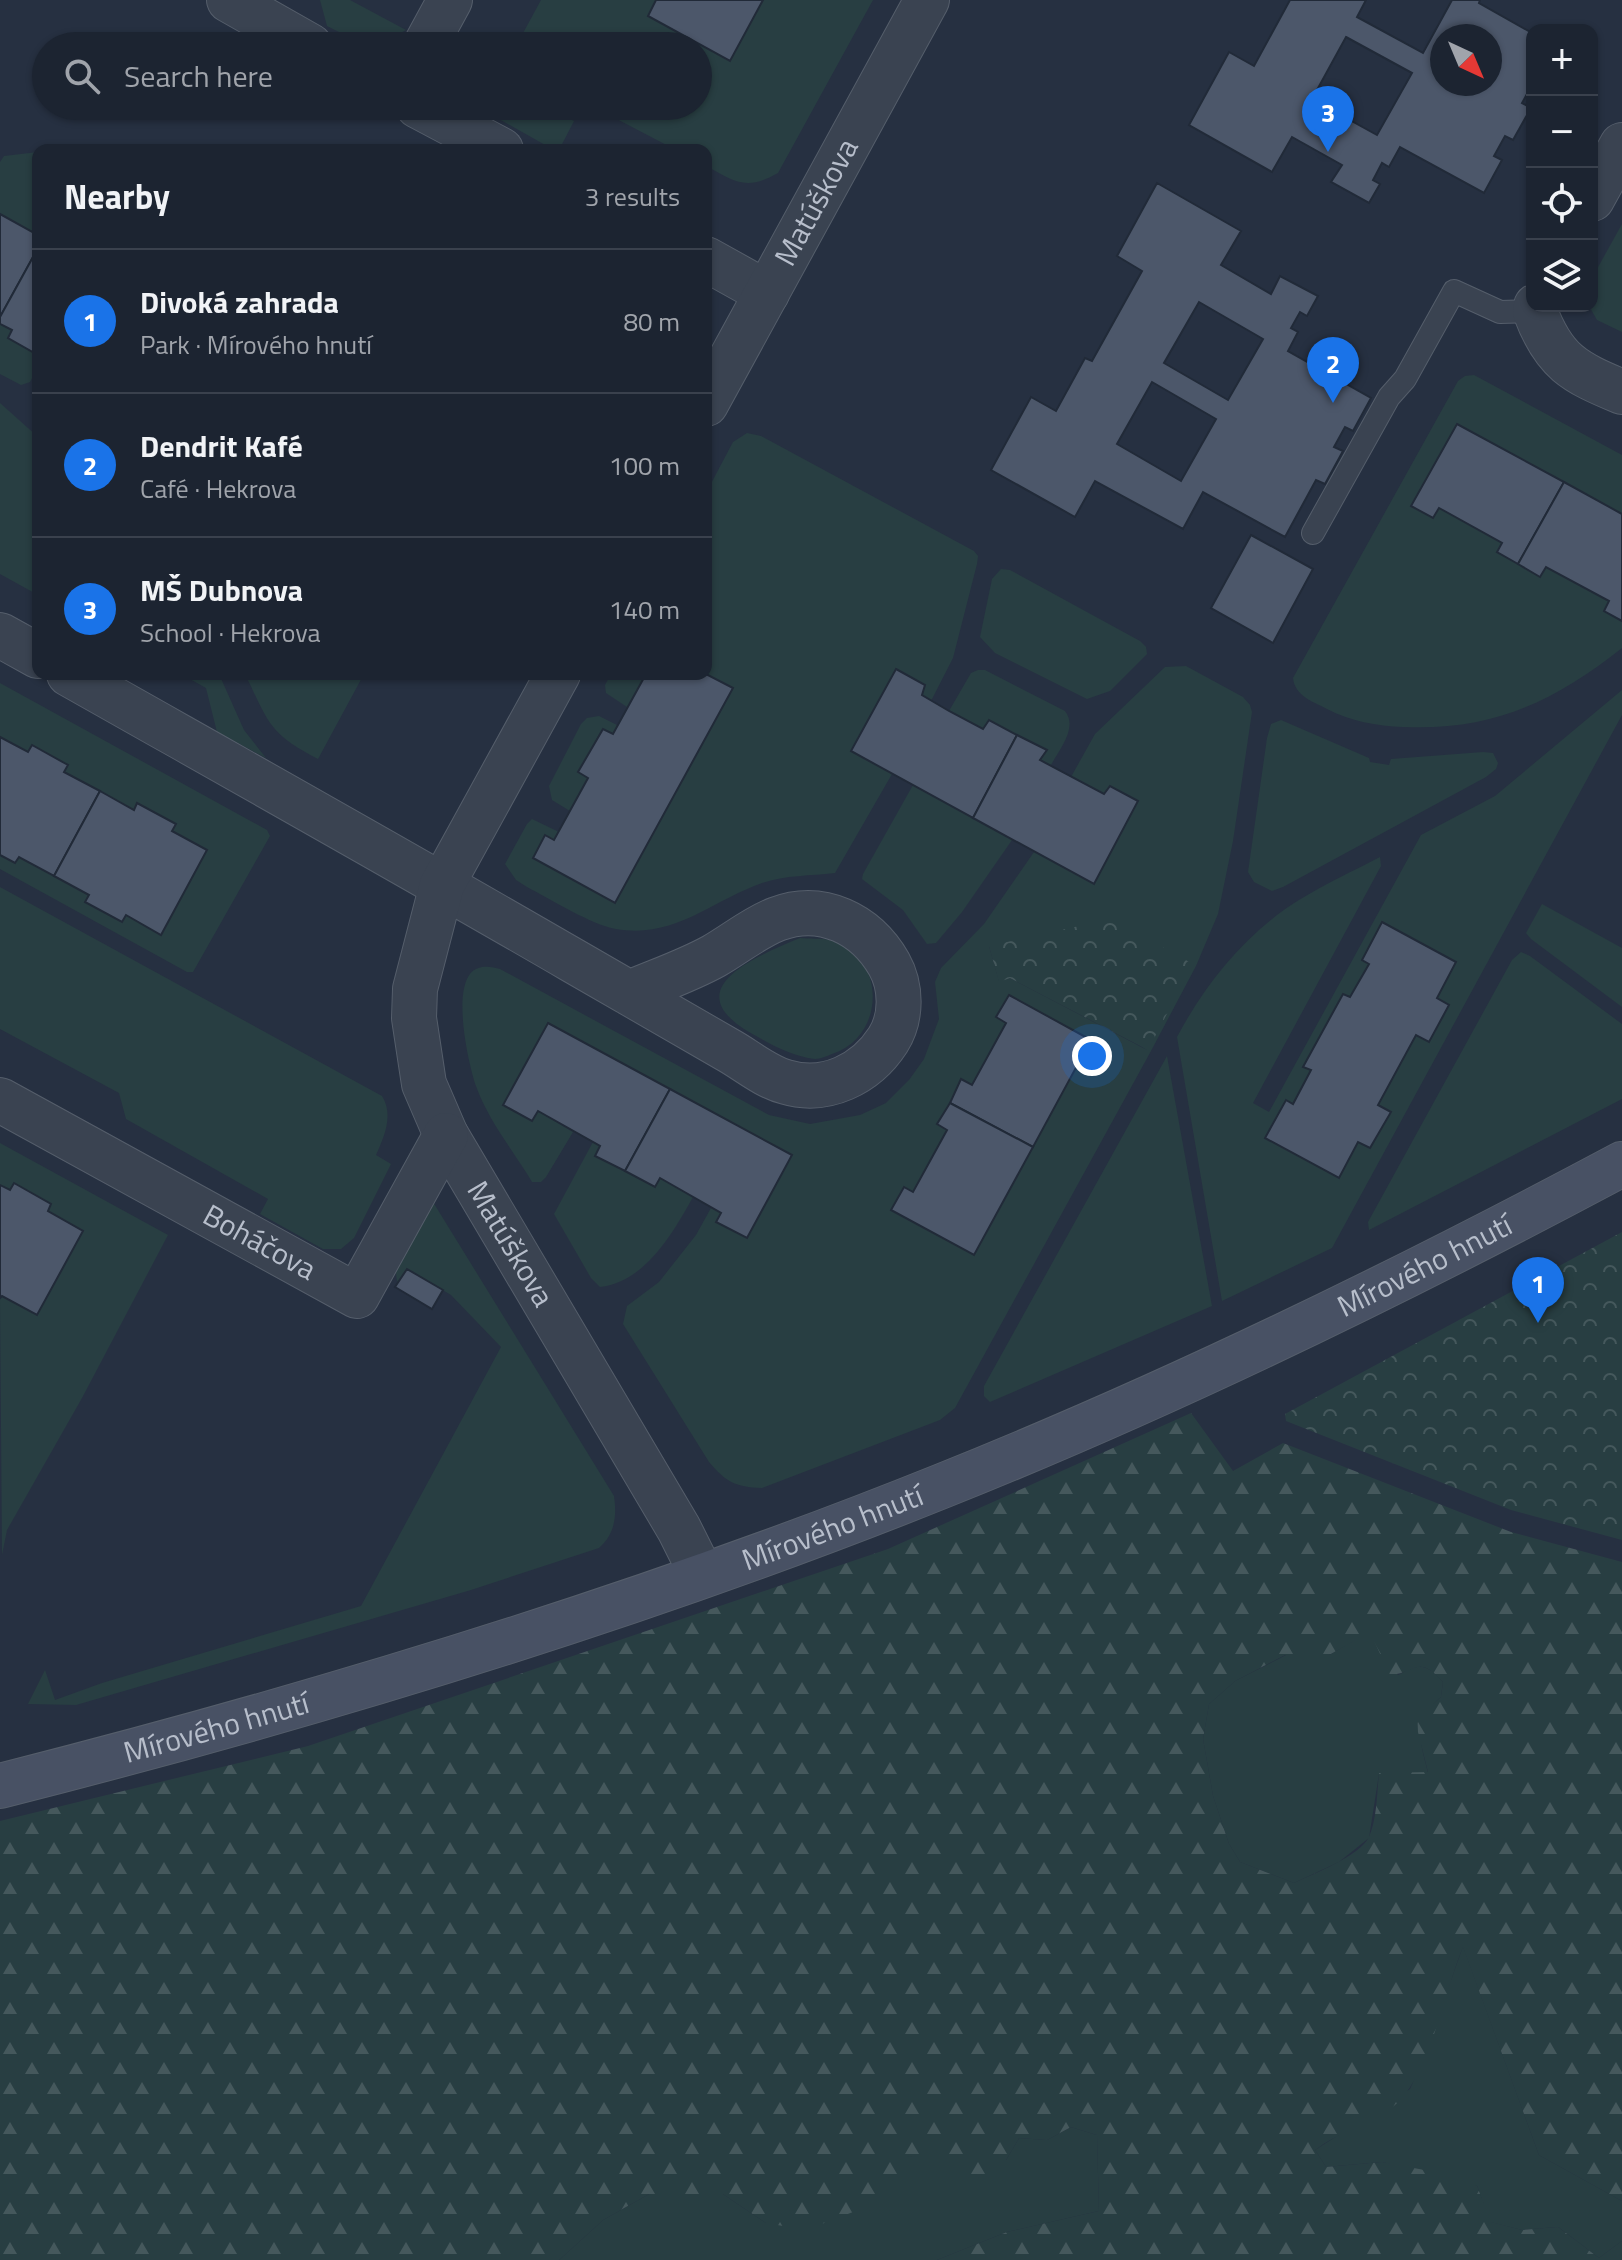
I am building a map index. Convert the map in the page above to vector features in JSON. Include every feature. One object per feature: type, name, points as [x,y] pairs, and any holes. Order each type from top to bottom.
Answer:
[{"type":"main road","name":"Mírového hnutí","points":[[0,1786],[284,1712],[533,1633],[702,1575],[941,1486],[1193,1379],[1366,1297],[1622,1164]]},
{"type":"street","points":[[229,0],[285,32]]},
{"type":"street","points":[[433,32],[450,0]]},
{"type":"street","name":"Matúškova","points":[[712,393],[927,0]]},
{"type":"street","points":[[444,120],[490,144]]},
{"type":"street","points":[[1598,188],[1622,145]]},
{"type":"street","points":[[712,262],[767,293]]},
{"type":"street","points":[[1537,312],[1552,348],[1567,364],[1585,376],[1622,392]]},
{"type":"street","points":[[0,635],[32,653]]},
{"type":"street","points":[[80,680],[784,1082],[819,1086],[840,1082],[879,1055],[895,1029],[900,1000],[892,969],[878,947],[864,932],[825,913],[779,918],[713,956],[629,993]]},
{"type":"street","name":"Matúškova","points":[[555,680],[442,885],[415,989],[414,1018],[424,1084],[446,1135],[679,1529],[702,1575]]},
{"type":"street","name":"Boháčova","points":[[0,1100],[357,1296],[446,1135]]},
{"type":"lane","points":[[1313,533],[1389,397],[1405,379],[1454,291],[1500,312],[1526,310]]},
{"type":"green space","points":[[320,0],[350,0],[406,30],[340,32],[327,26]]},
{"type":"green space","points":[[541,0],[656,0],[648,16],[678,32],[524,32]]},
{"type":"green space","points":[[763,0],[873,0],[778,173],[757,182],[741,182],[712,169],[712,144],[665,144],[619,120],[712,120],[712,50],[730,60]]},
{"type":"green space","points":[[501,120],[574,121],[562,144],[543,144]]},
{"type":"green space","points":[[32,153],[32,232],[0,214],[0,162],[4,156]]},
{"type":"green space","points":[[1622,224],[1622,332],[1597,320],[1592,312],[1598,312],[1598,267]]},
{"type":"green space","points":[[0,324],[12,330],[8,338],[32,352],[32,378],[21,385],[0,374]]},
{"type":"green space","points":[[1474,375],[1622,455],[1622,514],[1457,424],[1411,506],[1433,518],[1439,508],[1502,543],[1497,552],[1540,576],[1546,567],[1609,601],[1604,611],[1622,621],[1622,648],[1572,684],[1546,698],[1493,718],[1435,727],[1403,727],[1345,717],[1301,694],[1293,678],[1458,381]]},
{"type":"green space","points":[[0,403],[32,432],[32,592],[0,574]]},
{"type":"green space","points":[[747,433],[761,436],[974,551],[978,556],[977,564],[953,658],[931,701],[922,695],[925,685],[896,669],[851,751],[892,774],[835,873],[771,880],[675,924],[657,929],[637,931],[606,927],[527,887],[516,880],[505,864],[532,819],[559,832],[554,840],[544,836],[533,858],[615,903],[733,689],[712,677],[712,482],[733,442]]},
{"type":"green space","points":[[1001,569],[1010,570],[1140,641],[1146,647],[1147,654],[1110,691],[1087,699],[995,653],[980,637],[992,579]]},
{"type":"green space","points":[[1186,666],[1243,697],[1252,712],[1233,841],[1218,914],[1196,966],[1151,1051],[955,1408],[940,1420],[762,1488],[732,1482],[709,1462],[623,1324],[627,1306],[659,1282],[696,1235],[711,1208],[721,1213],[747,1238],[791,1155],[548,1023],[503,1105],[532,1121],[538,1111],[573,1132],[546,1177],[541,1182],[532,1182],[494,1123],[476,1086],[463,1024],[462,1006],[468,977],[479,968],[500,969],[769,1115],[810,1124],[860,1115],[886,1103],[924,1059],[939,1019],[935,982],[941,968],[984,924],[1034,852],[1094,884],[1138,801],[1110,786],[1104,794],[1071,777],[1095,734],[1165,667]],"holes":[[[989,946],[1147,1050],[1010,978],[999,981]],[[1009,995],[1091,1040],[974,1255],[891,1210],[904,1187],[913,1192],[947,1130],[937,1123],[950,1103],[972,1085],[1006,1023],[997,1017]]]},
{"type":"green space","points":[[985,670],[1065,711],[1069,731],[1051,765],[1040,760],[1046,751],[989,720],[983,729],[949,711],[971,673]]},
{"type":"green space","points":[[192,680],[222,680],[244,730],[266,758],[217,732],[206,688]]},
{"type":"green space","points":[[248,680],[361,680],[318,759],[279,734]]},
{"type":"green space","points":[[608,680],[643,680],[627,707],[606,693]]},
{"type":"green space","points":[[0,683],[267,830],[270,836],[193,972],[187,972],[0,869],[0,855],[15,863],[19,857],[89,895],[85,902],[121,922],[126,915],[161,934],[207,851],[172,831],[176,824],[138,803],[134,810],[64,772],[68,765],[32,745],[28,752],[0,737]]},
{"type":"green space","points":[[1622,690],[1622,715],[1332,1248],[1222,1301],[1177,1037],[1214,979],[1262,927],[1299,900],[1380,857],[1381,866],[1253,1103],[1269,1112],[1421,835],[1495,796]],"holes":[[[1382,922],[1456,962],[1378,1105],[1390,1113],[1371,1148],[1358,1142],[1339,1178],[1265,1138],[1286,1101],[1293,1104],[1311,1070],[1304,1066],[1343,994],[1350,997],[1369,964],[1362,960]]]},
{"type":"green space","points":[[599,716],[617,725],[613,734],[602,729],[579,772],[588,778],[570,811],[552,800],[549,786],[581,724],[587,718]]},
{"type":"green space","points":[[1281,720],[1369,758],[1370,762],[1389,765],[1391,759],[1483,752],[1493,753],[1498,763],[1486,777],[1272,891],[1254,882],[1248,872],[1267,738],[1271,724]]},
{"type":"green space","points":[[913,785],[1012,840],[962,912],[936,943],[927,944],[903,910],[862,879]]},
{"type":"green space","points":[[0,887],[382,1096],[387,1118],[376,1155],[391,1164],[354,1238],[341,1249],[323,1249],[260,1214],[268,1199],[126,1119],[119,1093],[0,1029]]},
{"type":"green space","points":[[1542,904],[1622,948],[1622,1007],[1526,933]]},
{"type":"green space","points":[[1111,919],[1193,964],[1148,1050],[1010,978],[999,982],[989,946]]},
{"type":"green space","points":[[800,938],[831,940],[849,949],[862,962],[870,979],[873,997],[870,1015],[850,1045],[817,1059],[793,1054],[765,1041],[733,1021],[721,1006],[720,991],[728,978],[760,956]]},
{"type":"green space","points":[[1521,952],[1622,1024],[1622,1099],[1369,1230],[1368,1222],[1512,960]]},
{"type":"green space","points":[[1167,1056],[1212,1306],[990,1402],[984,1396],[984,1386]]},
{"type":"green space","points":[[593,1142],[600,1146],[596,1156],[654,1187],[660,1178],[693,1197],[667,1240],[644,1266],[631,1276],[600,1287],[591,1278],[554,1214]]},
{"type":"green space","points":[[0,1143],[168,1235],[82,1398],[7,1530],[2,1555],[0,1298],[2,1296],[37,1315],[83,1231],[48,1211],[51,1204],[15,1184],[10,1190],[0,1185]]},
{"type":"green space","points":[[433,1202],[614,1496],[614,1524],[609,1537],[599,1548],[471,1590],[76,1705],[28,1704],[45,1670],[55,1700],[102,1683],[361,1606],[501,1347],[451,1295],[407,1269],[398,1283],[396,1273],[401,1252]]},
{"type":"green space","points":[[1622,1232],[1622,1540],[1511,1510],[1286,1421],[1285,1414]]},
{"type":"green space","points":[[1191,1413],[1233,1471],[1283,1443],[1511,1532],[1622,1562],[1622,2201],[1539,2155],[1463,1947],[1425,2057],[1404,2096],[1382,2114],[1315,2150],[1326,2167],[1382,2162],[1456,2176],[1477,2186],[1491,2222],[1522,2230],[1558,2227],[1599,2258],[1622,2241],[1622,2260],[937,2260],[1007,2232],[1099,2211],[1097,2135],[1071,2127],[1047,2140],[1019,2138],[1006,2160],[979,2182],[950,2179],[934,2159],[908,2156],[893,2191],[853,2212],[806,2230],[766,2223],[723,2194],[649,2194],[603,2220],[559,2260],[0,2260],[0,1821],[308,1746],[888,1549]],"holes":[[[1370,1632],[1390,1675],[1422,1667],[1443,1682],[1441,1697],[1430,1707],[1417,1709],[1418,1732],[1428,1772],[1379,1773],[1369,1837],[1356,1851],[1324,1870],[1294,1883],[1240,1862],[1229,1844],[1213,1796],[1203,1739],[1209,1704],[1235,1681],[1285,1655],[1329,1655]]]},
{"type":"green space","points":[[1370,1631],[1398,1675],[1422,1667],[1432,1671],[1443,1682],[1441,1697],[1422,1724],[1421,1741],[1428,1773],[1379,1774],[1369,1838],[1339,1862],[1294,1883],[1240,1862],[1229,1844],[1213,1796],[1203,1739],[1209,1704],[1235,1681],[1286,1655],[1329,1655]]},
{"type":"green space","points":[[1463,1946],[1539,2155],[1622,2201],[1622,2241],[1599,2258],[1558,2227],[1522,2230],[1490,2222],[1477,2186],[1382,2162],[1326,2167],[1315,2150],[1410,2089]]},
{"type":"green space","points":[[1071,2127],[1097,2135],[1099,2211],[1007,2232],[937,2260],[559,2260],[603,2220],[649,2194],[723,2194],[766,2223],[908,2156],[1006,2160],[1019,2138],[1047,2140]]},
{"type":"building","points":[[656,0],[763,0],[730,61],[712,51],[712,32],[677,32],[648,16]]},
{"type":"building","points":[[1290,0],[1366,0],[1357,17],[1423,53],[1430,40],[1430,96],[1502,96],[1502,24],[1439,24],[1452,0],[1480,0],[1479,3],[1526,30],[1526,96],[1522,103],[1526,105],[1526,117],[1513,140],[1505,136],[1494,156],[1502,160],[1484,193],[1400,147],[1389,167],[1382,163],[1373,180],[1380,184],[1369,203],[1331,182],[1342,165],[1292,137],[1272,172],[1189,125],[1229,52],[1254,66]],"holes":[[[1346,37],[1412,73],[1377,135],[1312,99]]]},
{"type":"building","points":[[1157,183],[1241,231],[1221,265],[1271,294],[1280,276],[1318,296],[1307,316],[1300,312],[1291,328],[1298,332],[1288,351],[1371,398],[1353,431],[1345,427],[1334,447],[1343,451],[1325,484],[1316,480],[1285,537],[1203,492],[1183,529],[1095,481],[1075,517],[991,470],[1031,397],[1056,411],[1085,358],[1092,361],[1142,271],[1117,256]],"holes":[[[1199,302],[1263,339],[1228,400],[1164,363]],[[1152,382],[1216,419],[1181,481],[1117,444]]]},
{"type":"building","points":[[0,214],[32,232],[32,259],[0,317]]},
{"type":"building","points":[[32,259],[32,352],[8,338],[12,330],[0,324],[0,317]]},
{"type":"building","points":[[1457,424],[1564,482],[1518,564],[1497,552],[1502,543],[1439,508],[1433,518],[1411,506]]},
{"type":"building","points":[[1564,482],[1622,514],[1622,621],[1604,611],[1609,601],[1546,567],[1540,577],[1518,564]]},
{"type":"building","points":[[1251,535],[1313,569],[1273,643],[1211,608]]},
{"type":"building","points":[[896,669],[925,685],[922,695],[949,711],[983,729],[989,720],[1017,735],[973,818],[851,751]]},
{"type":"building","points":[[712,677],[733,688],[615,903],[533,858],[545,835],[554,840],[588,778],[578,772],[603,729],[613,734],[643,680],[712,680]]},
{"type":"building","points":[[1017,735],[1047,750],[1040,760],[1104,794],[1110,786],[1138,801],[1094,884],[973,818]]},
{"type":"building","points":[[0,737],[28,752],[32,745],[68,765],[64,772],[100,791],[54,876],[19,857],[15,863],[0,855]]},
{"type":"building","points":[[100,791],[134,810],[137,803],[176,824],[172,831],[207,850],[161,935],[126,915],[122,922],[85,902],[89,895],[54,876]]},
{"type":"building","points":[[1382,922],[1456,962],[1437,998],[1449,1005],[1429,1042],[1416,1035],[1378,1105],[1391,1112],[1370,1148],[1358,1142],[1339,1178],[1265,1138],[1286,1100],[1293,1104],[1311,1070],[1303,1067],[1343,994],[1350,997],[1369,964],[1362,960]]},
{"type":"building","points":[[1009,995],[1091,1040],[1033,1147],[950,1103],[961,1079],[972,1085],[1006,1023],[996,1017]]},
{"type":"building","points":[[548,1023],[670,1089],[625,1171],[595,1156],[600,1146],[538,1111],[532,1121],[503,1105]]},
{"type":"building","points":[[670,1089],[792,1155],[747,1238],[716,1222],[721,1213],[660,1178],[655,1187],[625,1171]]},
{"type":"building","points":[[950,1103],[1033,1147],[974,1255],[891,1210],[904,1187],[913,1192],[947,1130],[937,1124]]},
{"type":"building","points":[[14,1183],[51,1204],[48,1211],[83,1231],[37,1315],[2,1296],[0,1298],[0,1185],[10,1190]]},
{"type":"building","points":[[407,1269],[443,1290],[432,1309],[395,1287]]},
{"type":"place","name":"MŠ Dubnova","points":[[1328,152]]},
{"type":"place","name":"Dendrit Kafé","points":[[1333,403]]},
{"type":"place","name":"Divoká zahrada","points":[[1538,1323]]}]
